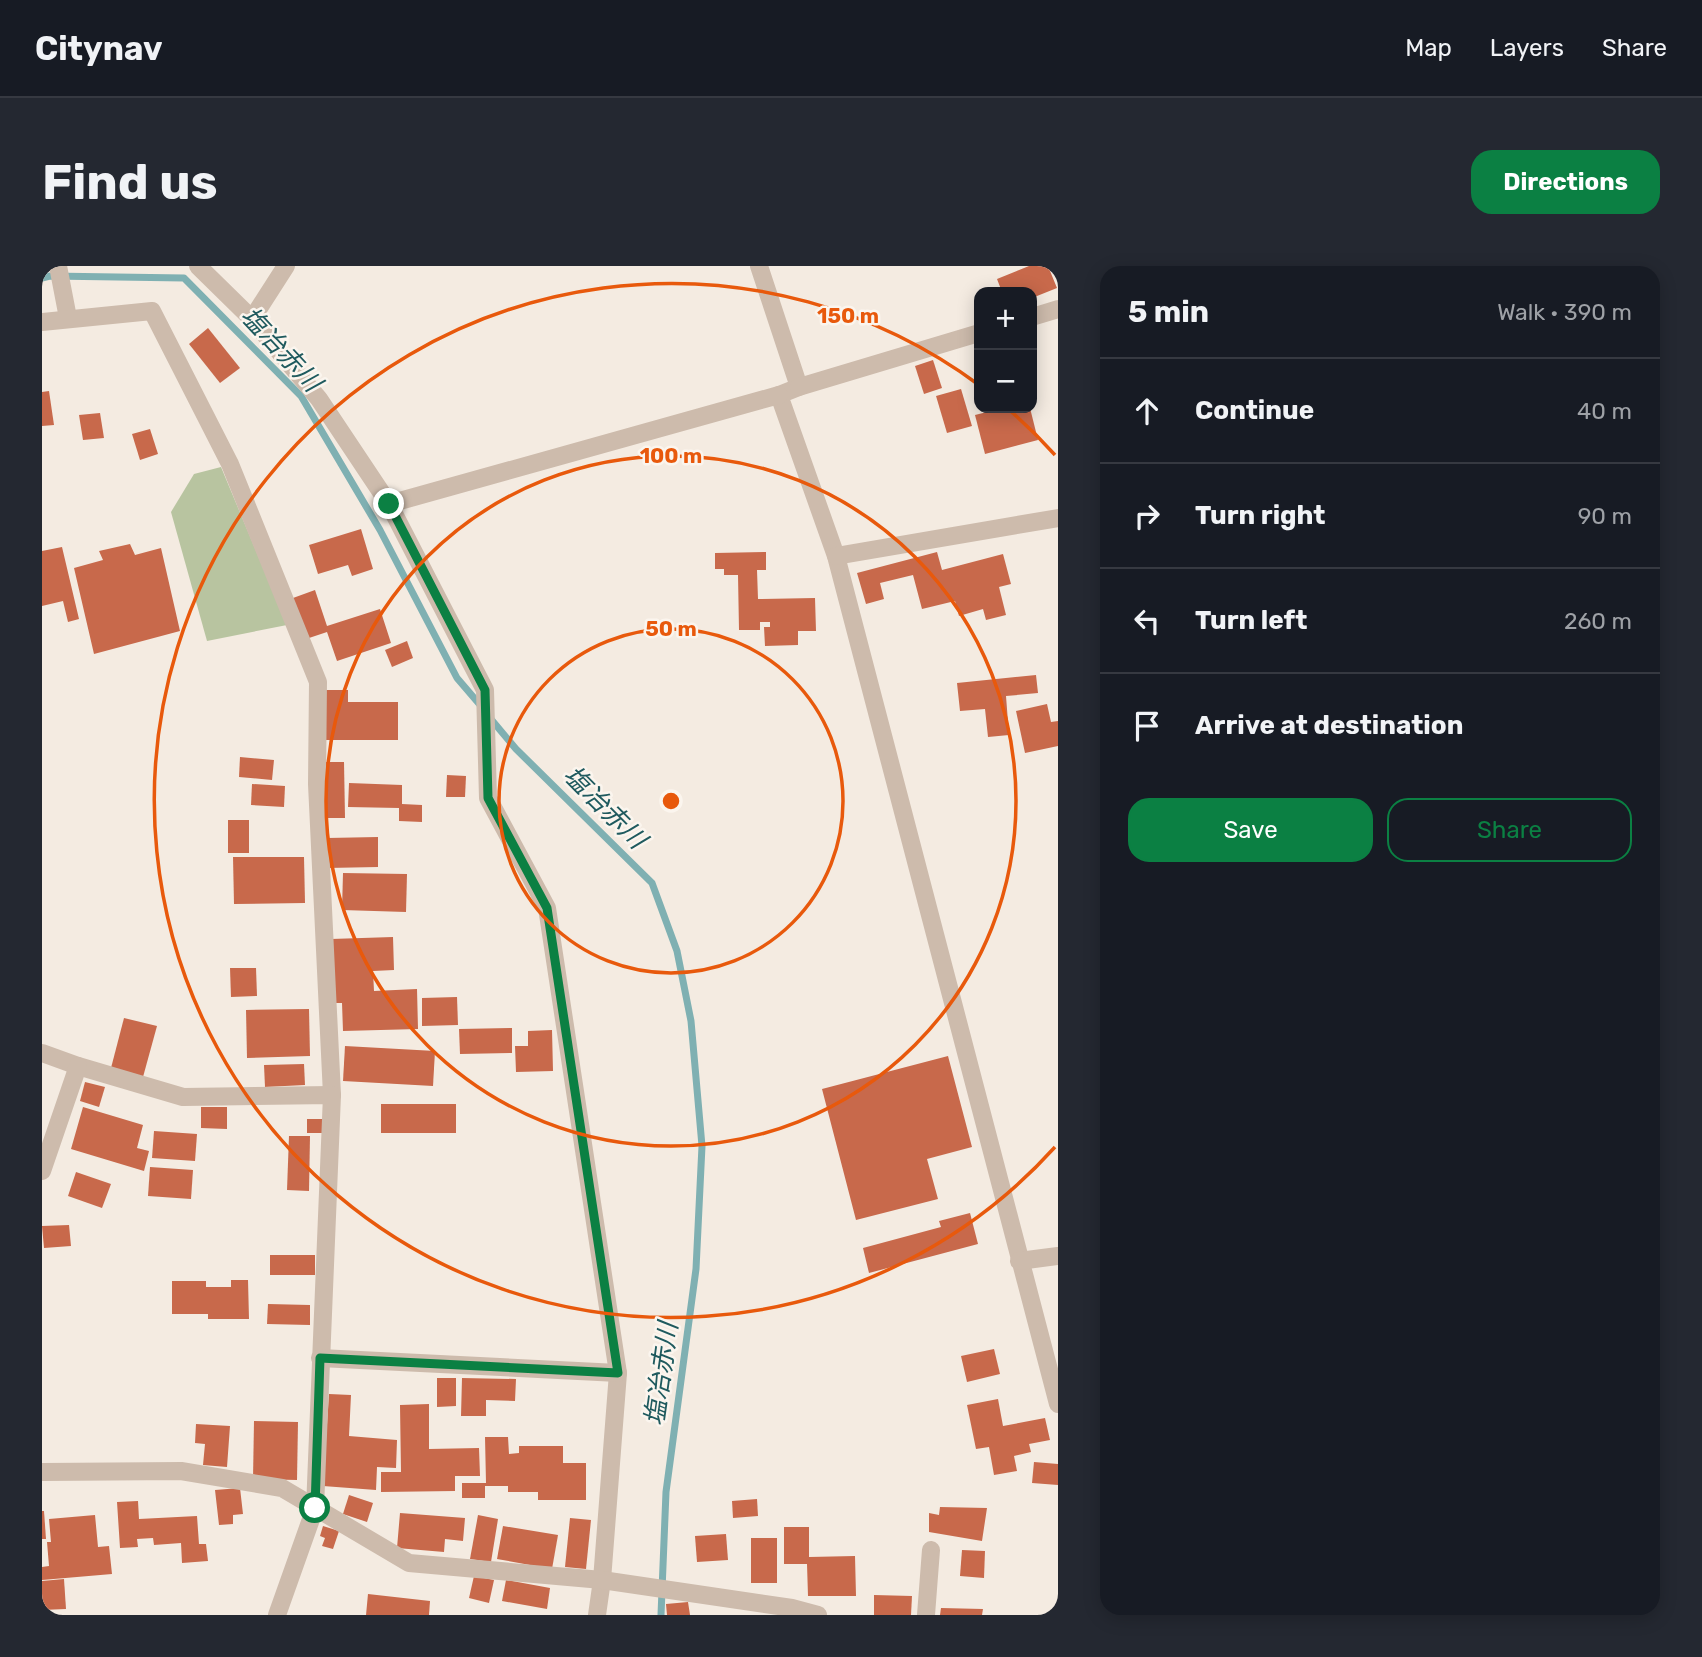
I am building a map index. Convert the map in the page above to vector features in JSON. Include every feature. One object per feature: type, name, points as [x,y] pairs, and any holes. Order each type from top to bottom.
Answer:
[{"type":"street","points":[[58,266],[68,318]]},
{"type":"street","points":[[198,266],[252,319],[319,399],[389,504],[485,690],[488,798],[547,908],[618,1373],[597,1615]]},
{"type":"street","points":[[252,319],[286,266]]},
{"type":"street","points":[[759,266],[799,387]]},
{"type":"street","points":[[1037,315],[1058,309]]},
{"type":"street","points":[[42,322],[152,311],[230,464],[318,682],[317,783],[332,1095],[315,1508],[277,1615]]},
{"type":"street","points":[[389,504],[779,395],[974,334]]},
{"type":"street","points":[[779,395],[836,556],[1058,1404]]},
{"type":"street","points":[[836,556],[1058,518]]},
{"type":"street","points":[[42,1053],[183,1097],[332,1095]]},
{"type":"street","points":[[42,1171],[78,1066]]},
{"type":"street","points":[[1019,1261],[1058,1256]]},
{"type":"street","points":[[320,1358],[618,1373]]},
{"type":"street","points":[[42,1472],[181,1471],[282,1489],[409,1563],[602,1580],[792,1608],[818,1615]]},
{"type":"street","points":[[926,1615],[931,1550]]},
{"type":"green space","points":[[221,467],[287,625],[207,641],[171,512],[194,474]]},
{"type":"building","points":[[1029,266],[1048,266],[1057,288],[1037,296],[1037,287],[1000,287],[997,279]]},
{"type":"building","points":[[208,328],[240,368],[220,383],[189,344]]},
{"type":"building","points":[[933,360],[942,388],[924,394],[915,366]]},
{"type":"building","points":[[961,389],[972,426],[947,433],[936,396]]},
{"type":"building","points":[[49,391],[54,425],[42,426],[42,392]]},
{"type":"building","points":[[100,413],[104,438],[83,440],[79,415]]},
{"type":"building","points":[[1031,413],[1038,440],[985,454],[975,415]]},
{"type":"building","points":[[150,429],[158,454],[140,460],[132,434]]},
{"type":"building","points":[[361,529],[373,569],[352,576],[348,565],[318,574],[309,545]]},
{"type":"building","points":[[130,544],[135,555],[161,548],[180,631],[94,654],[74,568],[103,560],[99,551]]},
{"type":"building","points":[[62,547],[79,619],[68,622],[63,601],[42,606],[42,551]]},
{"type":"building","points":[[766,552],[766,570],[757,570],[758,599],[815,598],[816,631],[798,631],[798,645],[765,646],[764,627],[770,627],[770,622],[760,622],[760,630],[739,630],[738,575],[724,575],[724,569],[715,569],[715,553]]},
{"type":"building","points":[[937,552],[942,570],[1003,554],[1011,584],[999,587],[1006,615],[986,620],[983,609],[959,616],[955,601],[922,609],[913,575],[880,583],[884,599],[866,604],[857,573]]},
{"type":"building","points":[[315,590],[327,626],[380,609],[391,643],[337,661],[327,632],[306,639],[293,598]]},
{"type":"building","points":[[407,641],[413,658],[392,667],[385,650]]},
{"type":"building","points":[[1036,675],[1038,693],[1006,696],[1009,735],[988,737],[985,709],[960,711],[957,683]]},
{"type":"building","points":[[324,690],[348,690],[348,702],[398,702],[398,740],[325,740]]},
{"type":"building","points":[[1047,704],[1051,722],[1058,721],[1058,746],[1025,753],[1016,711]]},
{"type":"building","points":[[240,757],[274,760],[272,780],[239,777]]},
{"type":"building","points":[[324,762],[344,762],[345,818],[326,818]]},
{"type":"building","points":[[447,775],[466,776],[465,797],[446,797]]},
{"type":"building","points":[[349,783],[402,785],[402,804],[422,805],[422,822],[399,821],[399,808],[348,807]]},
{"type":"building","points":[[252,784],[285,786],[284,807],[251,805]]},
{"type":"building","points":[[228,820],[249,820],[249,853],[228,853]]},
{"type":"building","points":[[378,837],[378,867],[327,868],[327,838]]},
{"type":"building","points":[[233,857],[304,857],[305,903],[234,904]]},
{"type":"building","points":[[343,873],[407,874],[406,912],[342,910]]},
{"type":"building","points":[[393,937],[394,970],[373,971],[374,991],[417,989],[418,1029],[343,1031],[342,1003],[333,1003],[331,939]]},
{"type":"building","points":[[230,968],[256,968],[257,996],[231,997]]},
{"type":"building","points":[[457,997],[458,1025],[422,1026],[422,998]]},
{"type":"building","points":[[309,1009],[310,1056],[247,1058],[246,1010]]},
{"type":"building","points":[[124,1018],[157,1026],[143,1077],[111,1068]]},
{"type":"building","points":[[512,1028],[512,1053],[460,1054],[459,1029]]},
{"type":"building","points":[[552,1030],[553,1071],[516,1072],[515,1046],[528,1046],[528,1031]]},
{"type":"building","points":[[345,1046],[435,1051],[433,1086],[343,1081]]},
{"type":"building","points":[[948,1056],[972,1147],[927,1159],[938,1199],[856,1220],[822,1089]]},
{"type":"building","points":[[304,1064],[305,1085],[265,1087],[264,1065]]},
{"type":"building","points":[[85,1082],[105,1087],[99,1107],[80,1101]]},
{"type":"building","points":[[381,1104],[456,1104],[456,1133],[381,1133]]},
{"type":"building","points":[[83,1107],[143,1125],[137,1148],[149,1151],[144,1171],[71,1149]]},
{"type":"building","points":[[201,1107],[227,1107],[227,1129],[201,1128]]},
{"type":"building","points":[[307,1119],[322,1119],[322,1133],[307,1133]]},
{"type":"building","points":[[154,1131],[197,1134],[195,1161],[152,1158]]},
{"type":"building","points":[[289,1136],[310,1136],[309,1191],[287,1190]]},
{"type":"building","points":[[150,1167],[193,1170],[191,1199],[148,1196]]},
{"type":"building","points":[[76,1172],[111,1184],[102,1208],[68,1196]]},
{"type":"building","points":[[970,1213],[978,1244],[869,1273],[863,1248],[941,1227],[939,1221]]},
{"type":"building","points":[[69,1225],[71,1246],[44,1248],[42,1226]]},
{"type":"building","points":[[270,1255],[315,1255],[315,1275],[270,1275]]},
{"type":"building","points":[[231,1280],[248,1280],[249,1319],[208,1319],[208,1314],[172,1314],[172,1281],[206,1281],[206,1287],[231,1287]]},
{"type":"building","points":[[268,1304],[310,1305],[310,1325],[267,1324]]},
{"type":"building","points":[[994,1349],[1000,1374],[967,1382],[961,1356]]},
{"type":"building","points":[[437,1378],[456,1378],[456,1406],[437,1407]]},
{"type":"building","points":[[462,1378],[516,1379],[515,1401],[486,1400],[486,1416],[461,1416]]},
{"type":"building","points":[[329,1394],[351,1395],[349,1436],[397,1440],[396,1468],[377,1467],[376,1490],[323,1486]]},
{"type":"building","points":[[998,1399],[1003,1426],[1045,1418],[1050,1440],[1029,1444],[1031,1452],[1014,1456],[1017,1471],[994,1475],[989,1447],[976,1449],[967,1405]]},
{"type":"building","points":[[429,1404],[429,1449],[479,1448],[480,1476],[455,1476],[455,1491],[381,1492],[381,1472],[401,1472],[400,1405]]},
{"type":"building","points":[[254,1421],[298,1422],[297,1480],[253,1479]]},
{"type":"building","points":[[196,1424],[230,1426],[227,1467],[203,1465],[205,1444],[195,1443]]},
{"type":"building","points":[[485,1437],[508,1437],[509,1454],[519,1453],[519,1446],[563,1446],[563,1463],[586,1463],[586,1500],[538,1500],[538,1492],[508,1492],[508,1486],[485,1486],[485,1498],[462,1498],[462,1483],[486,1483]]},
{"type":"building","points":[[1034,1462],[1058,1464],[1058,1485],[1032,1483]]},
{"type":"building","points":[[240,1488],[243,1514],[233,1515],[233,1524],[219,1525],[215,1490]]},
{"type":"building","points":[[349,1495],[373,1503],[367,1522],[343,1514]]},
{"type":"building","points":[[757,1499],[758,1516],[733,1518],[732,1501]]},
{"type":"building","points":[[138,1501],[139,1519],[197,1516],[199,1544],[206,1544],[208,1561],[182,1563],[181,1543],[154,1545],[153,1538],[137,1539],[138,1547],[120,1548],[117,1502]]},
{"type":"building","points":[[940,1507],[987,1508],[982,1541],[929,1532],[929,1513],[939,1515]]},
{"type":"building","points":[[44,1511],[46,1539],[42,1539]]},
{"type":"building","points":[[400,1513],[465,1518],[463,1541],[445,1539],[444,1552],[397,1548]]},
{"type":"building","points":[[95,1515],[98,1547],[109,1546],[112,1574],[42,1580],[42,1567],[49,1566],[49,1519]]},
{"type":"building","points":[[478,1515],[498,1519],[491,1562],[470,1559]]},
{"type":"building","points":[[570,1518],[591,1520],[586,1569],[565,1567]]},
{"type":"building","points":[[323,1526],[339,1531],[333,1549],[322,1546],[325,1538],[320,1536]]},
{"type":"building","points":[[503,1526],[558,1535],[552,1569],[497,1559]]},
{"type":"building","points":[[784,1527],[809,1527],[809,1557],[855,1556],[856,1596],[808,1596],[807,1564],[784,1564]]},
{"type":"building","points":[[726,1534],[728,1560],[697,1562],[695,1536]]},
{"type":"building","points":[[751,1538],[777,1538],[777,1583],[751,1583]]},
{"type":"building","points":[[962,1550],[985,1551],[984,1578],[960,1576]]},
{"type":"building","points":[[474,1576],[494,1580],[489,1603],[469,1598]]},
{"type":"building","points":[[64,1579],[66,1609],[42,1610],[42,1581]]},
{"type":"building","points":[[506,1580],[550,1588],[547,1609],[502,1601]]},
{"type":"building","points":[[368,1594],[430,1601],[429,1615],[366,1615]]},
{"type":"building","points":[[874,1595],[912,1596],[911,1615],[874,1615]]},
{"type":"building","points":[[688,1602],[690,1615],[667,1615],[666,1604]]},
{"type":"building","points":[[941,1608],[983,1609],[982,1615],[940,1615]]},
{"type":"waterway","name":"塩冶赤川","points":[[42,278],[184,278],[301,396],[380,530],[457,678],[481,706]]},
{"type":"waterway","name":"塩冶赤川","points":[[490,718],[516,749],[652,883],[677,951],[691,1021],[702,1146],[696,1269],[666,1492],[661,1615]]},
{"type":"route","points":[[315,1508],[320,1358],[618,1373],[547,908],[488,798],[485,690],[389,504]]}]
